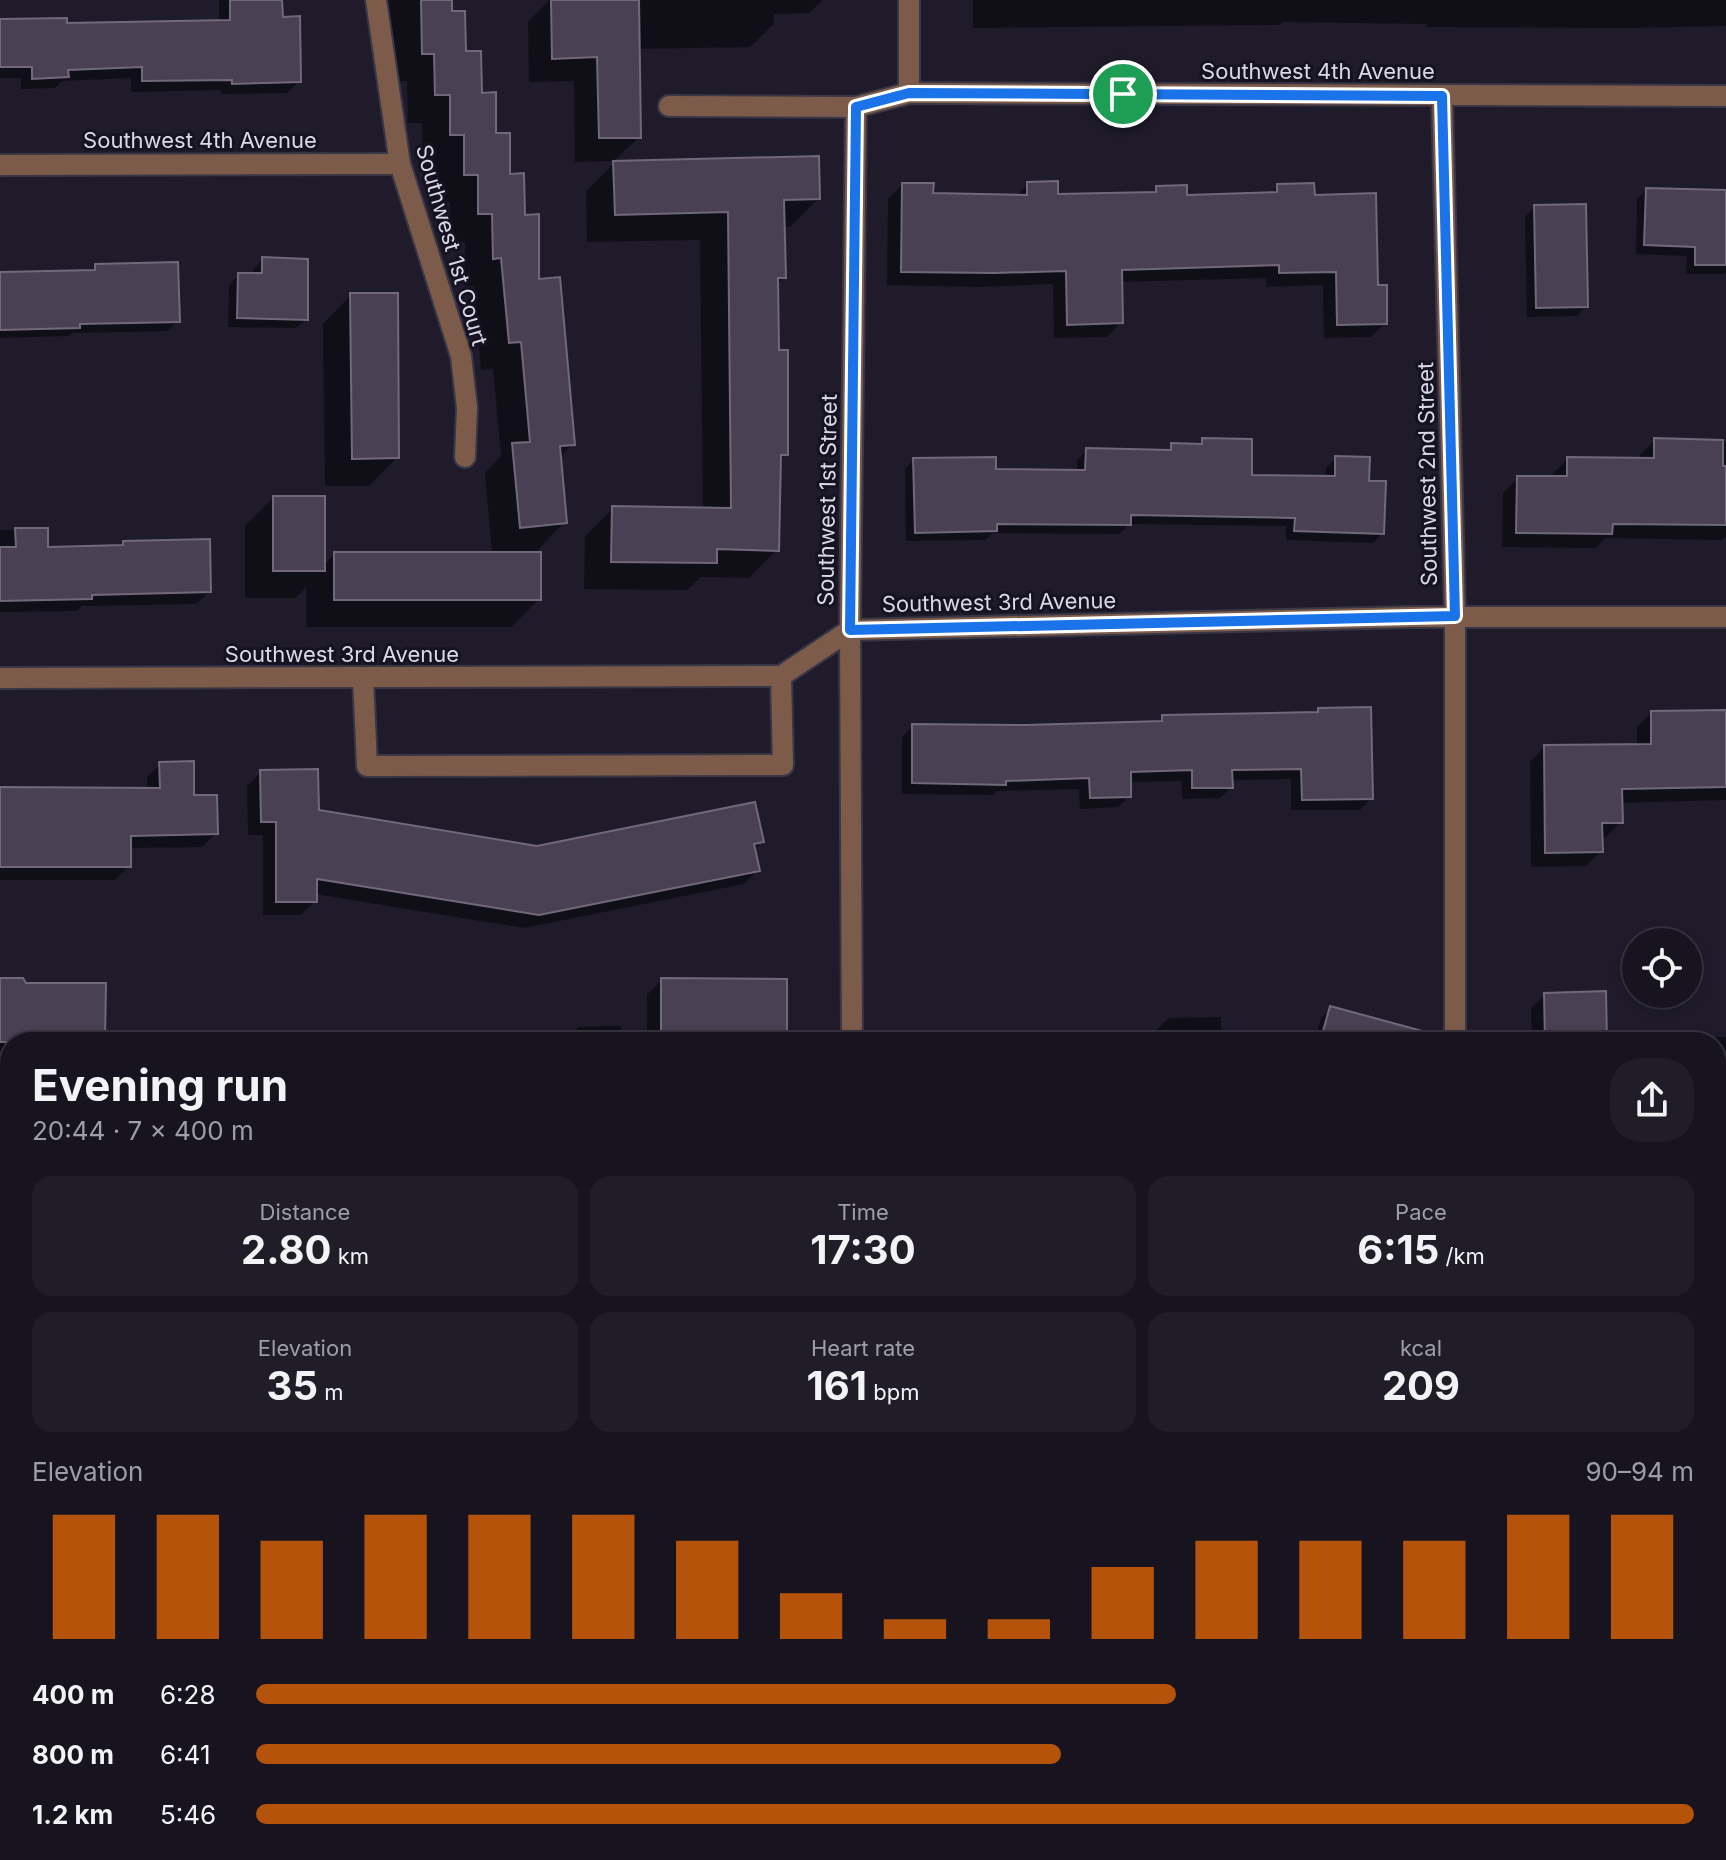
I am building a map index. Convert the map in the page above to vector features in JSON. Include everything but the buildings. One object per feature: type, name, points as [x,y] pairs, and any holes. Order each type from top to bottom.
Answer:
[{"type":"street","name":"Southwest 1st Court","points":[[376,0],[400,164],[461,356],[467,408],[465,457]]},
{"type":"street","points":[[669,106],[856,107],[909,93],[909,0]]},
{"type":"street","name":"Southwest 4th Avenue","points":[[909,93],[1726,96]]},
{"type":"street","name":"Southwest 2nd Street","points":[[1442,96],[1455,616],[1455,1032]]},
{"type":"street","name":"Southwest 1st Street","points":[[852,1032],[850,630],[856,107]]},
{"type":"street","name":"Southwest 4th Avenue","points":[[0,165],[400,164]]},
{"type":"street","name":"Southwest 3rd Avenue","points":[[850,630],[1455,616],[1726,617]]},
{"type":"street","points":[[363,678],[367,766],[783,765],[781,676],[850,630]]},
{"type":"street","name":"Southwest 3rd Avenue","points":[[0,678],[781,676]]},
{"type":"route","points":[[909,93],[1123,94],[1442,96],[1455,616],[850,630],[856,107],[909,93]]}]
